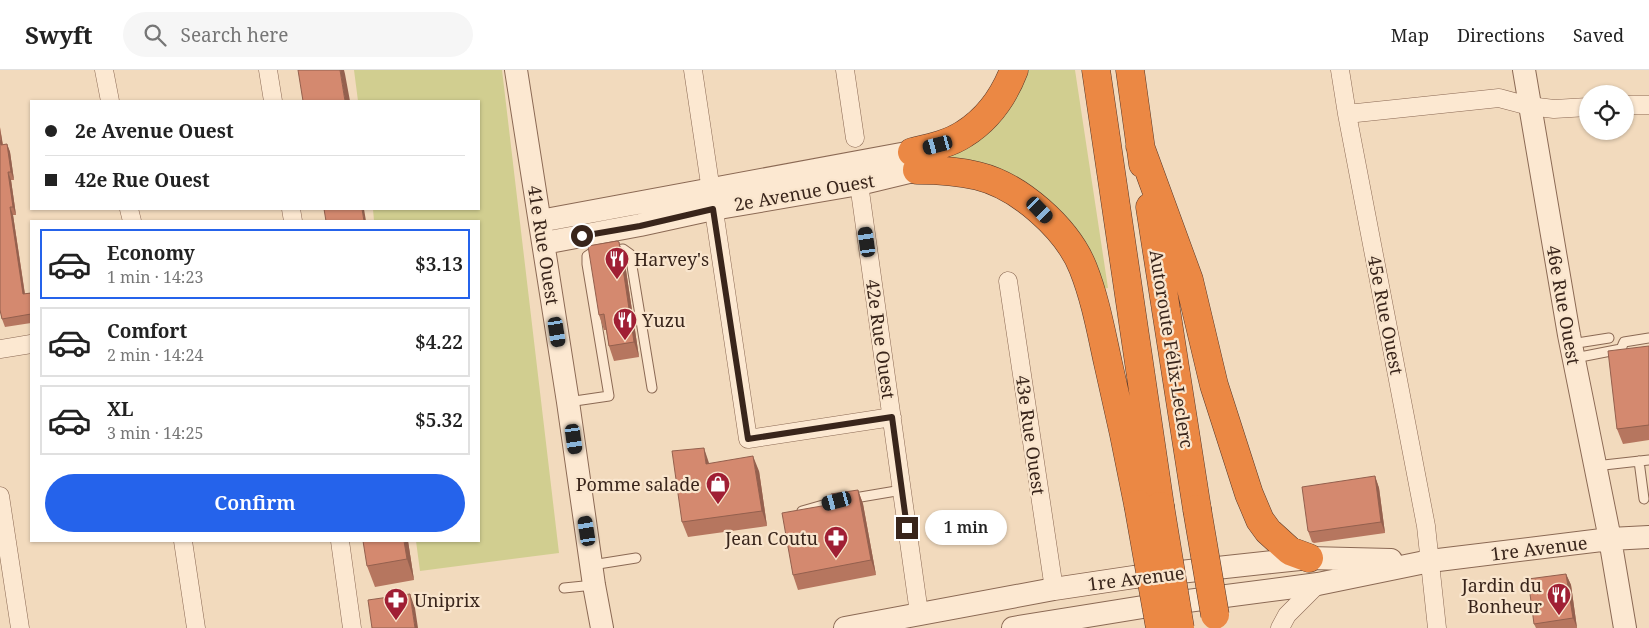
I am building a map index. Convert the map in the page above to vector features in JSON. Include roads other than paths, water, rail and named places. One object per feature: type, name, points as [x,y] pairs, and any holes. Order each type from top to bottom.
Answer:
[{"type":"highway","points":[[915,161],[938,145],[963,135],[985,117],[1006,89],[1014,70]]},
{"type":"highway","name":"Autoroute Félix-Leclerc","points":[[1096,70],[1149,505],[1180,628]]},
{"type":"highway","name":"Autoroute Félix-Leclerc","points":[[1130,70],[1140,146],[1217,628]]},
{"type":"highway","points":[[1140,146],[1189,280],[1214,385],[1249,494],[1260,520],[1268,531],[1290,551],[1310,558]]},
{"type":"highway","points":[[915,161],[979,176],[1007,188],[1040,210],[1067,238],[1083,267],[1098,318],[1127,443],[1149,505],[1160,628]]},
{"type":"street","points":[[104,70],[110,100]]},
{"type":"street","points":[[268,70],[273,100]]},
{"type":"street","name":"41e Rue Ouest","points":[[516,70],[602,628]]},
{"type":"street","points":[[693,70],[748,439],[892,417]]},
{"type":"street","points":[[845,70],[855,138]]},
{"type":"street","name":"45e Rue Ouest","points":[[1340,70],[1346,114],[1426,526],[1437,628]]},
{"type":"street","name":"46e Rue Ouest","points":[[1524,70],[1572,351],[1626,628]]},
{"type":"street","points":[[1346,114],[1499,98],[1529,106],[1554,109],[1579,108]]},
{"type":"street","points":[[1634,105],[1649,105]]},
{"type":"street","name":"2e Avenue Ouest","points":[[540,221],[859,184],[915,161]]},
{"type":"street","name":"2e Avenue Ouest","points":[[544,244],[640,226],[712,200],[915,161]]},
{"type":"street","name":"42e Rue Ouest","points":[[859,184],[919,614]]},
{"type":"street","name":"43e Rue Ouest","points":[[1008,281],[1054,589]]},
{"type":"street","points":[[0,348],[30,344]]},
{"type":"street","points":[[0,496],[20,628]]},
{"type":"street","name":"1re Avenue","points":[[1013,628],[1149,606],[1318,584],[1430,561],[1610,539],[1649,537]]},
{"type":"street","points":[[182,542],[196,628]]},
{"type":"street","points":[[340,542],[352,628]]},
{"type":"street","name":"1re Avenue","points":[[845,628],[1054,589],[1134,577],[1310,558],[1430,561]]},
{"type":"street","points":[[1280,628],[1287,615],[1318,584]]},
{"type":"lane","points":[[568,402],[609,396],[586,264],[590,254],[623,249],[630,254],[652,388]]},
{"type":"lane","points":[[1572,351],[1609,338]]},
{"type":"lane","points":[[1572,351],[1620,350],[1624,342],[1649,338]]},
{"type":"lane","points":[[1595,466],[1649,460]]},
{"type":"lane","points":[[1638,461],[1644,499]]},
{"type":"lane","points":[[791,514],[837,501],[902,490]]},
{"type":"lane","points":[[564,588],[636,558]]},
{"type":"place","name":"Harvey's","points":[[617,280]]},
{"type":"place","name":"Yuzu","points":[[625,341]]},
{"type":"place","name":"Pomme salade","points":[[718,505]]},
{"type":"place","name":"Jean Coutu","points":[[836,559]]},
{"type":"place","name":"Jardin du Bonheur","points":[[1559,616]]},
{"type":"place","name":"Uniprix","points":[[396,621]]}]
